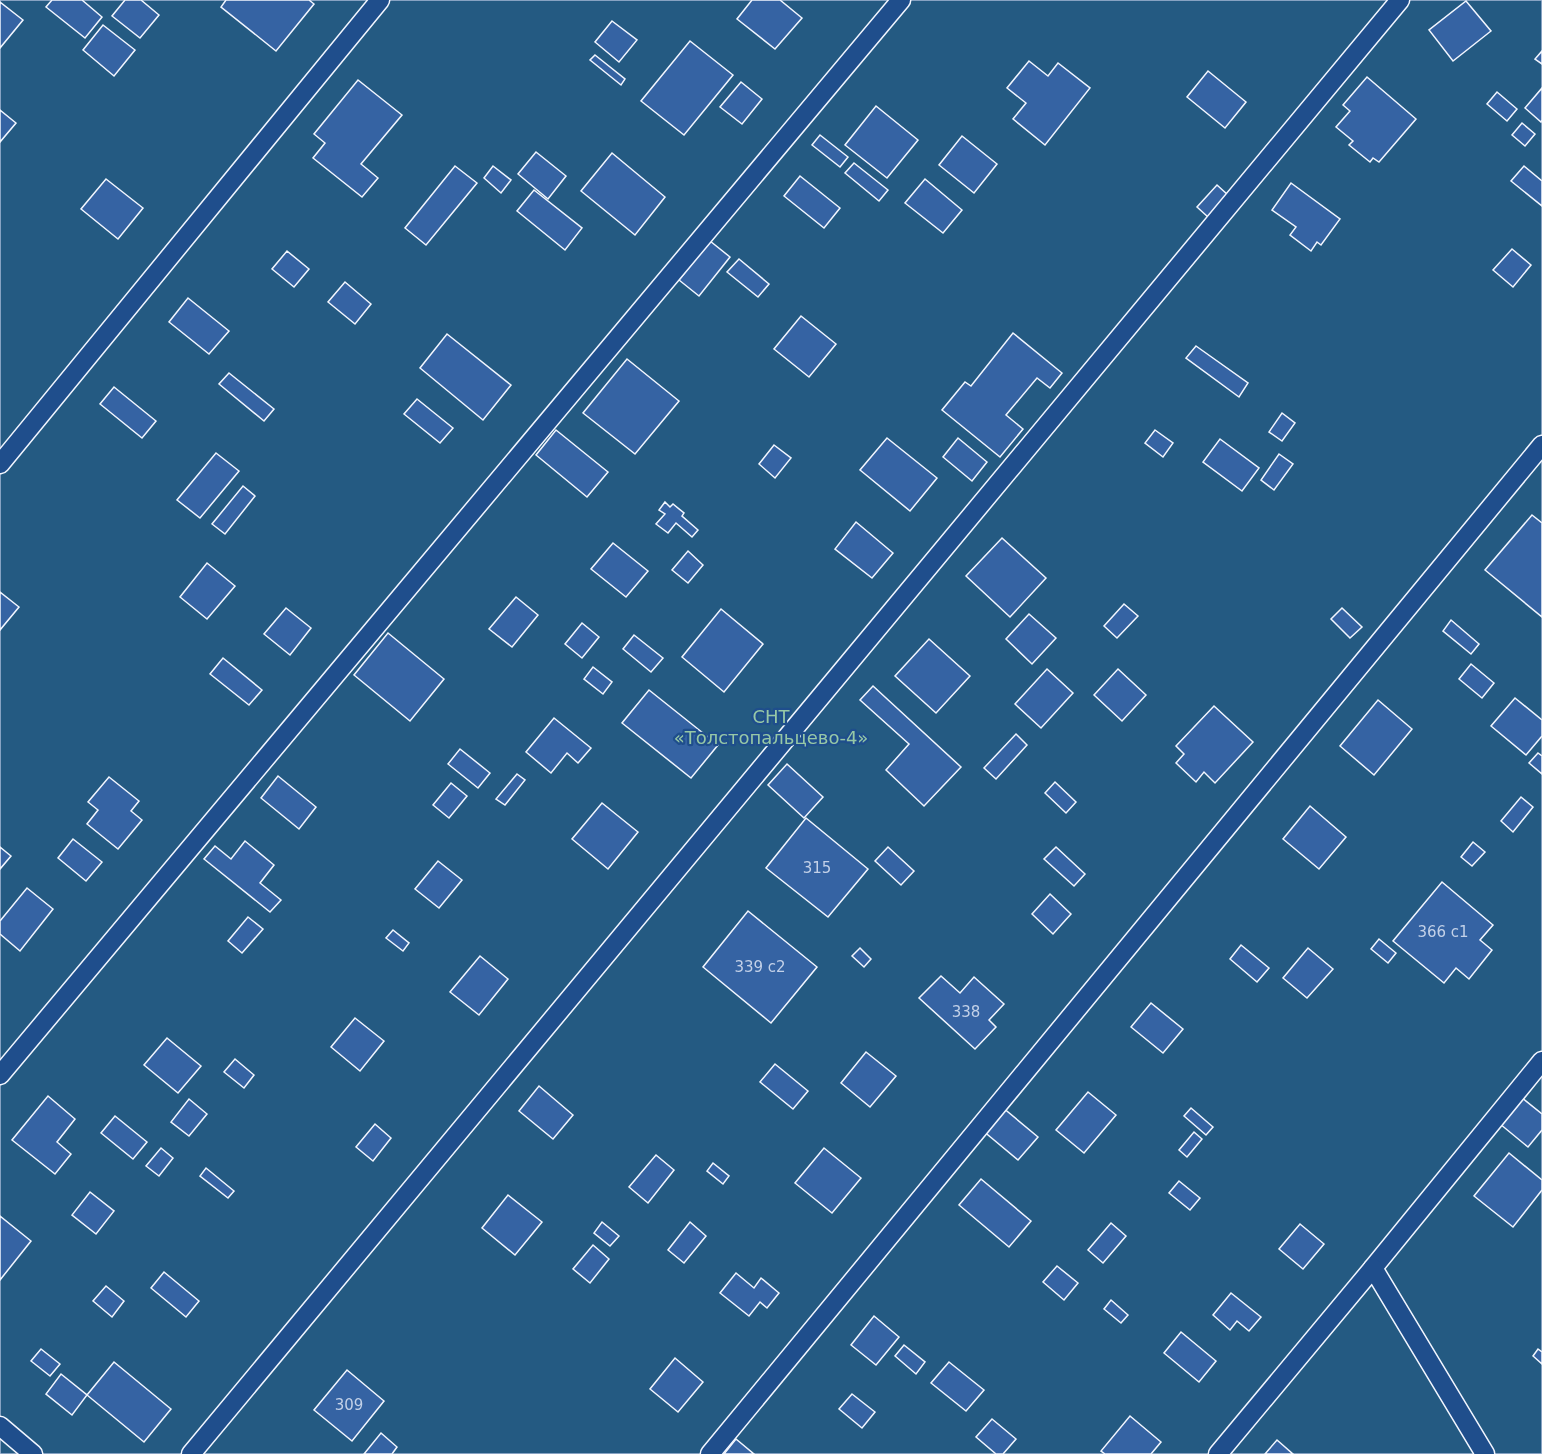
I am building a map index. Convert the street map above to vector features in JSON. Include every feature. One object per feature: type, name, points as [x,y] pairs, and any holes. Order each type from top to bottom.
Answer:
[{"type":"lane","points":[[0,464],[380,0]]},
{"type":"lane","points":[[0,1075],[901,0]]},
{"type":"lane","points":[[191,1454],[1401,0]]},
{"type":"lane","points":[[710,1454],[1542,445]]},
{"type":"lane","points":[[1218,1454],[1542,1061]]},
{"type":"lane","points":[[1373,1268],[1485,1454]]},
{"type":"lane","points":[[0,1426],[33,1454]]},
{"type":"green space","name":"СНТ «Толстопальцево-4»","points":[[0,0],[1542,0],[1542,1454],[0,1454]]},
{"type":"building","points":[[52,0],[82,0],[102,17],[85,38],[46,7]]},
{"type":"building","points":[[125,0],[141,0],[159,15],[140,38],[112,16]]},
{"type":"building","points":[[226,0],[309,0],[314,4],[276,51],[221,7]]},
{"type":"building","points":[[752,0],[780,0],[802,18],[775,49],[737,19]]},
{"type":"building","points":[[1466,1],[1491,31],[1453,61],[1429,30]]},
{"type":"building","points":[[0,2],[23,20],[0,48]]},
{"type":"building","points":[[612,21],[637,40],[619,62],[595,42]]},
{"type":"building","points":[[103,25],[135,50],[114,76],[83,50]]},
{"type":"building","points":[[690,41],[733,75],[684,135],[641,101]]},
{"type":"building","points":[[1542,51],[1542,64],[1535,59]]},
{"type":"building","points":[[595,55],[625,79],[621,85],[590,60]]},
{"type":"building","points":[[1029,61],[1048,76],[1058,63],[1090,88],[1045,145],[1013,119],[1026,103],[1007,88]]},
{"type":"building","points":[[1208,71],[1246,102],[1225,128],[1187,97]]},
{"type":"building","points":[[1367,77],[1416,119],[1379,162],[1373,158],[1370,162],[1349,145],[1353,141],[1336,127],[1350,111],[1343,105]]},
{"type":"building","points":[[358,80],[402,115],[361,164],[378,178],[362,197],[313,158],[325,143],[314,134]]},
{"type":"building","points":[[741,82],[762,99],[742,124],[720,107]]},
{"type":"building","points":[[1542,88],[1542,120],[1541,122],[1525,108]]},
{"type":"building","points":[[1497,92],[1517,109],[1507,121],[1487,104]]},
{"type":"building","points":[[876,106],[918,140],[887,178],[845,145]]},
{"type":"building","points":[[0,110],[16,123],[0,142]]},
{"type":"building","points":[[1522,123],[1535,134],[1525,146],[1512,135]]},
{"type":"building","points":[[820,135],[848,157],[840,167],[812,145]]},
{"type":"building","points":[[962,136],[997,164],[974,193],[939,165]]},
{"type":"building","points":[[536,152],[566,176],[548,199],[518,174]]},
{"type":"building","points":[[612,153],[665,197],[635,235],[581,191]]},
{"type":"building","points":[[854,163],[888,190],[879,201],[845,173]]},
{"type":"building","points":[[455,166],[477,183],[426,245],[405,228]]},
{"type":"building","points":[[493,166],[511,180],[501,193],[484,178]]},
{"type":"building","points":[[1524,166],[1542,181],[1542,206],[1511,181]]},
{"type":"building","points":[[800,176],[840,208],[824,228],[784,196]]},
{"type":"building","points":[[106,179],[143,208],[118,239],[81,209]]},
{"type":"building","points":[[925,179],[962,210],[943,233],[905,203]]},
{"type":"building","points":[[1291,183],[1340,219],[1321,245],[1317,242],[1311,251],[1290,235],[1296,227],[1272,210]]},
{"type":"building","points":[[1217,185],[1228,195],[1208,217],[1197,207]]},
{"type":"building","points":[[534,190],[582,228],[565,250],[517,211]]},
{"type":"building","points":[[710,241],[730,257],[699,296],[679,280]]},
{"type":"building","points":[[1512,249],[1531,265],[1513,287],[1493,270]]},
{"type":"building","points":[[287,251],[309,269],[294,287],[272,269]]},
{"type":"building","points":[[739,259],[769,284],[758,297],[727,272]]},
{"type":"building","points":[[345,282],[371,304],[355,324],[328,302]]},
{"type":"building","points":[[188,298],[229,331],[209,354],[169,322]]},
{"type":"building","points":[[801,316],[836,344],[809,377],[774,349]]},
{"type":"building","points":[[1013,333],[1062,373],[1050,388],[1037,378],[1006,415],[1023,429],[1000,457],[942,410],[965,382],[971,386]]},
{"type":"building","points":[[447,334],[511,385],[483,420],[420,368]]},
{"type":"building","points":[[1196,346],[1248,383],[1239,397],[1186,358]]},
{"type":"building","points":[[627,359],[679,401],[635,454],[583,413]]},
{"type":"building","points":[[229,373],[274,409],[264,421],[219,384]]},
{"type":"building","points":[[114,387],[156,421],[142,438],[100,404]]},
{"type":"building","points":[[417,399],[453,428],[440,443],[404,414]]},
{"type":"building","points":[[1282,413],[1295,423],[1282,441],[1269,432]]},
{"type":"building","points":[[556,430],[608,472],[587,497],[536,455]]},
{"type":"building","points":[[1155,430],[1173,443],[1163,457],[1145,443]]},
{"type":"building","points":[[887,438],[937,478],[910,511],[860,470]]},
{"type":"building","points":[[958,438],[987,462],[972,481],[943,457]]},
{"type":"building","points":[[1220,439],[1259,468],[1242,491],[1203,462]]},
{"type":"building","points":[[774,445],[791,458],[775,478],[759,464]]},
{"type":"building","points":[[216,453],[239,471],[200,518],[177,500]]},
{"type":"building","points":[[1279,454],[1293,464],[1274,490],[1261,480]]},
{"type":"building","points":[[243,486],[255,496],[225,534],[212,524]]},
{"type":"building","points":[[665,502],[670,507],[673,504],[684,513],[682,516],[698,530],[692,537],[676,523],[668,533],[656,524],[665,514],[659,510]]},
{"type":"building","points":[[1532,515],[1542,523],[1542,617],[1485,570]]},
{"type":"building","points":[[856,522],[893,553],[872,578],[835,549]]},
{"type":"building","points":[[1002,538],[1046,578],[1010,617],[966,576]]},
{"type":"building","points":[[613,543],[648,571],[626,597],[591,569]]},
{"type":"building","points":[[688,551],[703,565],[688,583],[672,570]]},
{"type":"building","points":[[207,563],[235,586],[207,619],[180,597]]},
{"type":"building","points":[[0,592],[19,607],[0,630]]},
{"type":"building","points":[[516,597],[538,615],[512,647],[489,629]]},
{"type":"building","points":[[1124,604],[1138,616],[1117,638],[1104,626]]},
{"type":"building","points":[[286,608],[311,628],[290,655],[264,634]]},
{"type":"building","points":[[1342,608],[1362,627],[1350,638],[1331,619]]},
{"type":"building","points":[[721,609],[763,644],[724,692],[682,657]]},
{"type":"building","points":[[1029,614],[1056,638],[1032,664],[1006,639]]},
{"type":"building","points":[[1451,620],[1479,644],[1471,654],[1443,631]]},
{"type":"building","points":[[582,623],[599,637],[582,658],[565,644]]},
{"type":"building","points":[[388,633],[444,679],[410,721],[354,675]]},
{"type":"building","points":[[634,635],[663,658],[651,672],[623,649]]},
{"type":"building","points":[[929,639],[970,676],[936,713],[895,676]]},
{"type":"building","points":[[223,658],[262,690],[249,705],[210,674]]},
{"type":"building","points":[[1471,664],[1494,683],[1482,698],[1459,679]]},
{"type":"building","points":[[593,667],[612,682],[603,694],[584,679]]},
{"type":"building","points":[[1047,669],[1073,693],[1041,728],[1015,704]]},
{"type":"building","points":[[1118,669],[1146,695],[1122,721],[1094,695]]},
{"type":"building","points":[[873,686],[961,767],[924,806],[886,770],[909,744],[860,700]]},
{"type":"building","points":[[649,690],[718,745],[691,778],[622,723]]},
{"type":"building","points":[[1515,698],[1542,720],[1542,736],[1526,755],[1491,726]]},
{"type":"building","points":[[1378,700],[1412,729],[1374,775],[1340,746]]},
{"type":"building","points":[[1214,706],[1253,742],[1215,783],[1204,772],[1196,782],[1176,763],[1184,754],[1176,746]]},
{"type":"building","points":[[554,718],[591,748],[578,763],[567,753],[551,773],[526,752]]},
{"type":"building","points":[[1016,734],[1027,745],[996,779],[984,768]]},
{"type":"building","points":[[460,749],[490,773],[478,788],[448,764]]},
{"type":"building","points":[[1538,753],[1542,756],[1542,774],[1529,763]]},
{"type":"building","points":[[787,764],[823,797],[804,818],[768,785]]},
{"type":"building","points":[[517,774],[525,780],[505,805],[496,799]]},
{"type":"building","points":[[278,776],[316,807],[299,829],[261,798]]},
{"type":"building","points":[[109,777],[139,801],[131,811],[142,820],[118,849],[87,824],[98,810],[88,802]]},
{"type":"building","points":[[1055,782],[1076,802],[1066,813],[1045,793]]},
{"type":"building","points":[[451,783],[467,796],[449,818],[433,805]]},
{"type":"building","points":[[1521,797],[1533,807],[1513,832],[1501,821]]},
{"type":"building","points":[[602,803],[638,832],[608,869],[572,839]]},
{"type":"building","points":[[1310,806],[1346,837],[1319,869],[1283,839]]},
{"type":"building","points":[[806,818],[868,869],[828,917],[766,868]]},
{"type":"building","points":[[73,839],[102,862],[86,881],[58,858]]},
{"type":"building","points":[[245,841],[274,865],[260,883],[281,900],[270,912],[204,859],[215,846],[231,859]]},
{"type":"building","points":[[1473,842],[1485,852],[1472,866],[1461,857]]},
{"type":"building","points":[[0,847],[11,856],[0,869]]},
{"type":"building","points":[[888,847],[914,871],[901,885],[875,861]]},
{"type":"building","points":[[1056,847],[1085,874],[1074,886],[1044,859]]},
{"type":"building","points":[[438,861],[462,880],[439,908],[415,889]]},
{"type":"building","points":[[1442,882],[1493,925],[1480,940],[1492,950],[1469,979],[1456,968],[1444,983],[1393,941]]},
{"type":"building","points":[[27,888],[53,909],[20,951],[0,934],[0,921]]},
{"type":"building","points":[[1050,894],[1071,914],[1053,934],[1032,914]]},
{"type":"building","points":[[748,911],[817,967],[771,1023],[703,967]]},
{"type":"building","points":[[248,917],[263,929],[242,953],[228,941]]},
{"type":"building","points":[[393,930],[409,943],[403,951],[386,938]]},
{"type":"building","points":[[1379,939],[1396,953],[1388,963],[1371,949]]},
{"type":"building","points":[[1241,945],[1269,968],[1257,982],[1230,959]]},
{"type":"building","points":[[860,948],[871,959],[864,967],[852,956]]},
{"type":"building","points":[[1308,948],[1333,969],[1307,998],[1283,978]]},
{"type":"building","points":[[480,956],[508,979],[479,1015],[450,992]]},
{"type":"building","points":[[941,976],[960,993],[974,977],[1004,1004],[989,1020],[996,1027],[975,1049],[919,998]]},
{"type":"building","points":[[1151,1003],[1183,1029],[1163,1053],[1131,1027]]},
{"type":"building","points":[[355,1018],[384,1041],[360,1071],[331,1047]]},
{"type":"building","points":[[167,1038],[201,1066],[178,1093],[144,1065]]},
{"type":"building","points":[[866,1052],[896,1076],[870,1107],[841,1083]]},
{"type":"building","points":[[235,1059],[254,1075],[244,1088],[224,1072]]},
{"type":"building","points":[[775,1064],[808,1091],[793,1109],[760,1082]]},
{"type":"building","points":[[539,1086],[573,1115],[553,1139],[519,1111]]},
{"type":"building","points":[[1088,1092],[1116,1115],[1084,1153],[1056,1130]]},
{"type":"building","points":[[48,1096],[75,1119],[57,1142],[71,1154],[55,1174],[12,1140]]},
{"type":"building","points":[[1521,1097],[1542,1114],[1542,1130],[1528,1147],[1500,1124]]},
{"type":"building","points":[[189,1099],[207,1114],[189,1136],[171,1122]]},
{"type":"building","points":[[1002,1107],[1038,1137],[1018,1160],[982,1130]]},
{"type":"building","points":[[1191,1108],[1213,1127],[1206,1135],[1184,1116]]},
{"type":"building","points":[[115,1116],[147,1142],[133,1159],[101,1133]]},
{"type":"building","points":[[375,1124],[391,1138],[373,1161],[356,1147]]},
{"type":"building","points":[[1194,1132],[1202,1139],[1187,1157],[1179,1150]]},
{"type":"building","points":[[161,1148],[173,1158],[159,1176],[146,1166]]},
{"type":"building","points":[[824,1148],[861,1178],[832,1213],[795,1183]]},
{"type":"building","points":[[1509,1153],[1542,1180],[1542,1190],[1513,1227],[1474,1196]]},
{"type":"building","points":[[656,1155],[674,1170],[648,1203],[629,1187]]},
{"type":"building","points":[[713,1163],[729,1176],[723,1184],[707,1171]]},
{"type":"building","points":[[206,1168],[234,1191],[228,1198],[200,1176]]},
{"type":"building","points":[[981,1179],[1031,1221],[1009,1247],[959,1205]]},
{"type":"building","points":[[1179,1181],[1200,1198],[1190,1210],[1169,1193]]},
{"type":"building","points":[[90,1192],[114,1211],[96,1234],[72,1215]]},
{"type":"building","points":[[508,1195],[542,1222],[515,1255],[482,1228]]},
{"type":"building","points":[[0,1216],[31,1241],[0,1280]]},
{"type":"building","points":[[602,1222],[619,1236],[610,1246],[594,1233]]},
{"type":"building","points":[[690,1222],[706,1236],[684,1263],[668,1250]]},
{"type":"building","points":[[1111,1223],[1126,1236],[1103,1263],[1088,1250]]},
{"type":"building","points":[[1300,1224],[1324,1244],[1303,1269],[1279,1249]]},
{"type":"building","points":[[593,1245],[609,1259],[590,1283],[573,1269]]},
{"type":"building","points":[[1057,1266],[1078,1283],[1064,1300],[1043,1282]]},
{"type":"building","points":[[164,1272],[199,1301],[186,1317],[151,1288]]},
{"type":"building","points":[[736,1273],[754,1288],[761,1278],[779,1293],[767,1308],[760,1302],[749,1316],[720,1293]]},
{"type":"building","points":[[106,1286],[124,1301],[112,1317],[93,1301]]},
{"type":"building","points":[[1231,1293],[1261,1317],[1249,1331],[1237,1321],[1230,1330],[1213,1315]]},
{"type":"building","points":[[1111,1300],[1128,1315],[1121,1323],[1104,1309]]},
{"type":"building","points":[[874,1316],[899,1337],[876,1365],[851,1345]]},
{"type":"building","points":[[1181,1332],[1216,1361],[1199,1382],[1164,1353]]},
{"type":"building","points":[[904,1345],[925,1362],[916,1374],[895,1356]]},
{"type":"building","points":[[41,1349],[60,1364],[50,1376],[31,1361]]},
{"type":"building","points":[[1538,1349],[1542,1352],[1542,1364],[1533,1356]]},
{"type":"building","points":[[675,1358],[703,1382],[678,1412],[650,1389]]},
{"type":"building","points":[[114,1362],[171,1409],[144,1442],[87,1395]]},
{"type":"building","points":[[949,1362],[984,1390],[966,1411],[931,1383]]},
{"type":"building","points":[[347,1370],[384,1401],[352,1441],[314,1410]]},
{"type":"building","points":[[61,1374],[87,1395],[72,1415],[46,1394]]},
{"type":"building","points":[[852,1394],[875,1412],[862,1428],[839,1409]]},
{"type":"building","points":[[1130,1416],[1161,1442],[1151,1454],[1105,1454],[1101,1451]]},
{"type":"building","points":[[992,1419],[1016,1439],[1003,1454],[996,1454],[976,1437]]},
{"type":"building","points":[[381,1433],[397,1447],[392,1454],[364,1454]]},
{"type":"building","points":[[736,1439],[754,1454],[724,1454]]},
{"type":"building","points":[[1277,1440],[1293,1454],[1265,1454]]}]
